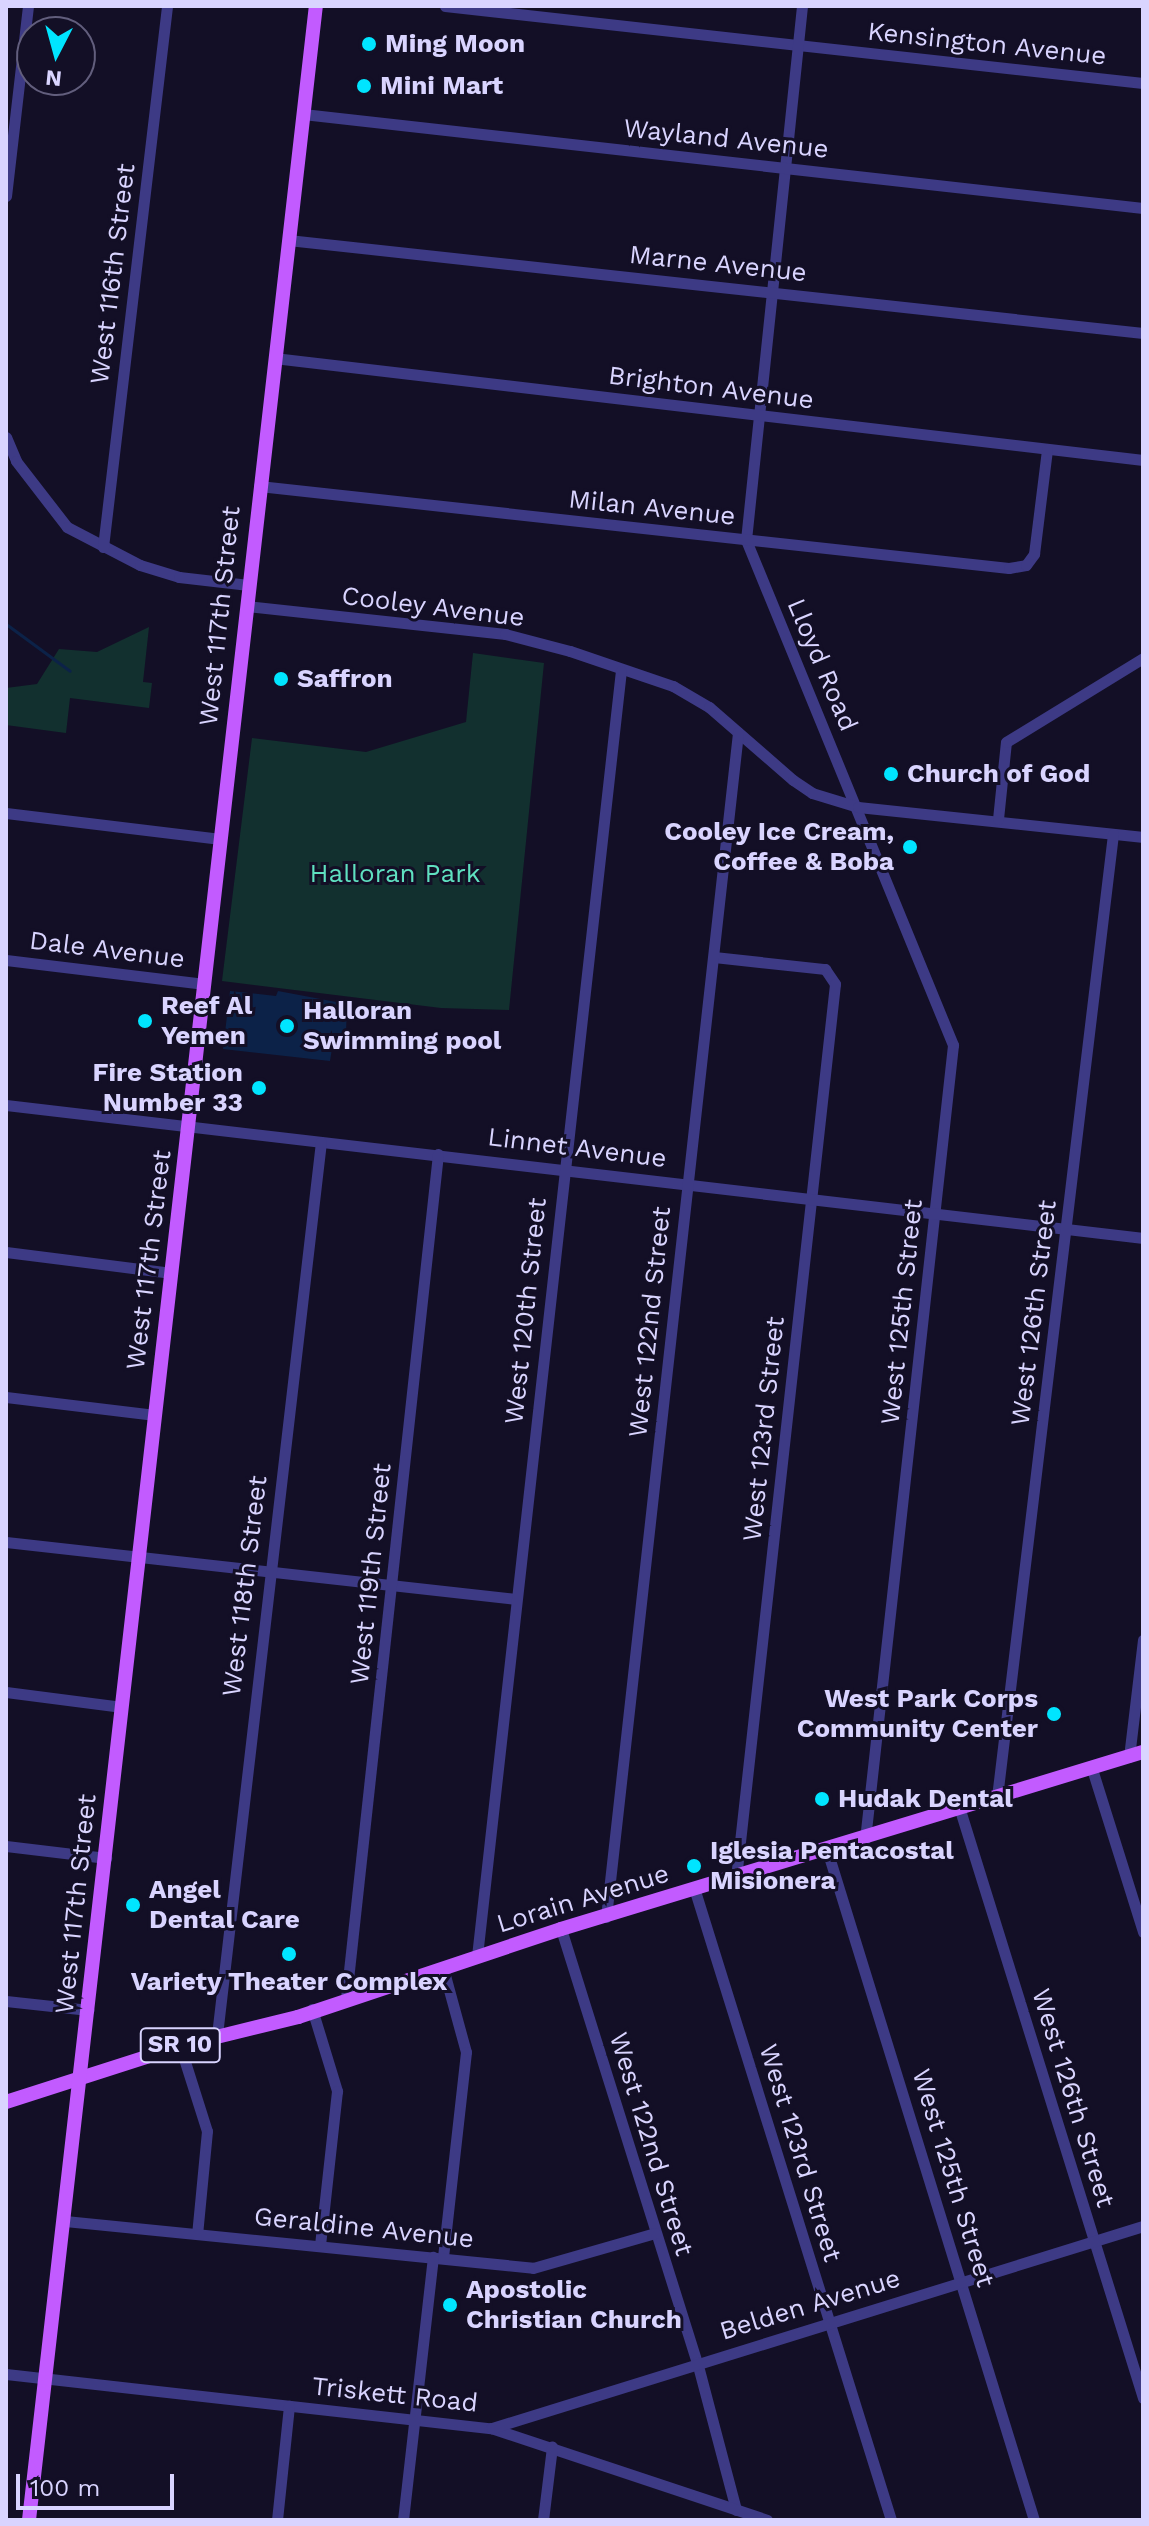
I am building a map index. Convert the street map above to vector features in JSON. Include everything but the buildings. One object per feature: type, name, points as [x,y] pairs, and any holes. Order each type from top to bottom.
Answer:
[{"type":"main road","name":"West 117th Street","points":[[29,2520],[316,6]]},
{"type":"main road","name":"Lorain Avenue","points":[[6,2102],[1136,1754]]},
{"type":"street","points":[[6,196],[28,6]]},
{"type":"street","name":"West 116th Street","points":[[103,547],[167,6]]},
{"type":"street","name":"Kensington Avenue","points":[[445,6],[1143,83]]},
{"type":"street","points":[[746,540],[802,6]]},
{"type":"street","name":"Wayland Avenue","points":[[303,114],[1143,208]]},
{"type":"street","name":"Marne Avenue","points":[[288,240],[1143,333]]},
{"type":"street","name":"Brighton Avenue","points":[[274,358],[1143,460]]},
{"type":"street","points":[[6,437],[39,495],[67,527],[103,547],[179,577],[249,585]]},
{"type":"street","name":"Milan Avenue","points":[[259,486],[1009,568],[1026,565],[1034,554],[1047,450]]},
{"type":"street","name":"Lloyd Road","points":[[746,540],[858,807]]},
{"type":"street","name":"Cooley Avenue","points":[[247,606],[505,634],[673,686],[738,732],[812,793],[858,807],[998,819],[1143,837]]},
{"type":"street","points":[[998,819],[1006,742],[1143,658]]},
{"type":"street","name":"West 120th Street","points":[[477,1956],[621,671]]},
{"type":"street","name":"West 122nd Street","points":[[606,1917],[738,732]]},
{"type":"street","name":"West 125th Street","points":[[858,807],[953,1045],[865,1839]]},
{"type":"street","points":[[6,813],[220,839]]},
{"type":"street","name":"West 126th Street","points":[[997,1797],[1113,834]]},
{"type":"street","name":"West 123rd Street","points":[[714,957],[825,969],[835,984],[736,1878]]},
{"type":"street","name":"Dale Avenue","points":[[6,960],[203,984]]},
{"type":"street","name":"Linnet Avenue","points":[[6,1105],[1143,1238]]},
{"type":"street","name":"West 118th Street","points":[[217,2035],[268,1573],[321,1142]]},
{"type":"street","name":"West 119th Street","points":[[346,1998],[438,1154]]},
{"type":"street","points":[[6,1252],[172,1273]]},
{"type":"street","points":[[6,1397],[155,1415]]},
{"type":"street","points":[[6,1542],[516,1599]]},
{"type":"street","points":[[1136,1754],[1143,1640]]},
{"type":"street","points":[[6,1692],[122,1707]]},
{"type":"street","points":[[1092,1769],[1143,1932]]},
{"type":"street","name":"West 126th Street","points":[[960,1810],[1143,2398]]},
{"type":"street","points":[[6,1846],[106,1858]]},
{"type":"street","name":"West 125th Street","points":[[827,1850],[963,2282],[1034,2520]]},
{"type":"street","name":"West 123rd Street","points":[[695,1891],[891,2520]]},
{"type":"street","name":"West 122nd Street","points":[[561,1929],[697,2362],[736,2510]]},
{"type":"street","points":[[403,2520],[414,2420],[466,2052],[443,1968]]},
{"type":"street","points":[[6,2001],[89,2010]]},
{"type":"street","points":[[312,2009],[337,2091],[320,2245]]},
{"type":"street","points":[[180,2046],[207,2131],[197,2234]]},
{"type":"street","name":"Geraldine Avenue","points":[[65,2221],[533,2268],[655,2233]]},
{"type":"street","name":"Belden Avenue","points":[[491,2428],[829,2320],[1143,2226]]},
{"type":"street","name":"Triskett Road","points":[[6,2374],[491,2428],[767,2520]]},
{"type":"street","points":[[277,2520],[289,2406]]},
{"type":"street","points":[[543,2520],[552,2447]]},
{"type":"green space","points":[[149,627],[143,682],[152,683],[149,708],[70,698],[66,733],[6,725],[6,688],[37,684],[59,649],[97,652]]},
{"type":"green space","name":"Halloran Park","points":[[473,653],[544,663],[509,1010],[441,1008],[222,981],[252,738],[366,752],[466,722]]},
{"type":"water","name":"Halloran Swimming pool","points":[[230,991],[276,996],[278,991],[347,1004],[346,1033],[342,1043],[333,1042],[330,1061],[223,1049]]},
{"type":"waterway","points":[[6,624],[70,671]]},
{"type":"place","name":"Ming Moon","points":[[369,44]]},
{"type":"place","name":"Mini Mart","points":[[364,86]]},
{"type":"place","name":"Saffron","points":[[281,679]]},
{"type":"place","name":"Church of God","points":[[891,774]]},
{"type":"place","name":"Cooley Ice Cream, Coffee & Boba","points":[[910,847]]},
{"type":"place","name":"Reef Al Yemen","points":[[145,1021]]},
{"type":"place","name":"Halloran Swimming pool","points":[[287,1026]]},
{"type":"place","name":"Fire Station Number 33","points":[[259,1088]]},
{"type":"place","name":"West Park Corps Community Center","points":[[1054,1714]]},
{"type":"place","name":"Hudak Dental","points":[[822,1799]]},
{"type":"place","name":"Iglesia Pentacostal Misionera","points":[[694,1866]]},
{"type":"place","name":"Angel Dental Care","points":[[133,1905]]},
{"type":"place","name":"Variety Theater Complex","points":[[289,1954]]},
{"type":"place","name":"Apostolic Christian Church","points":[[450,2305]]}]
